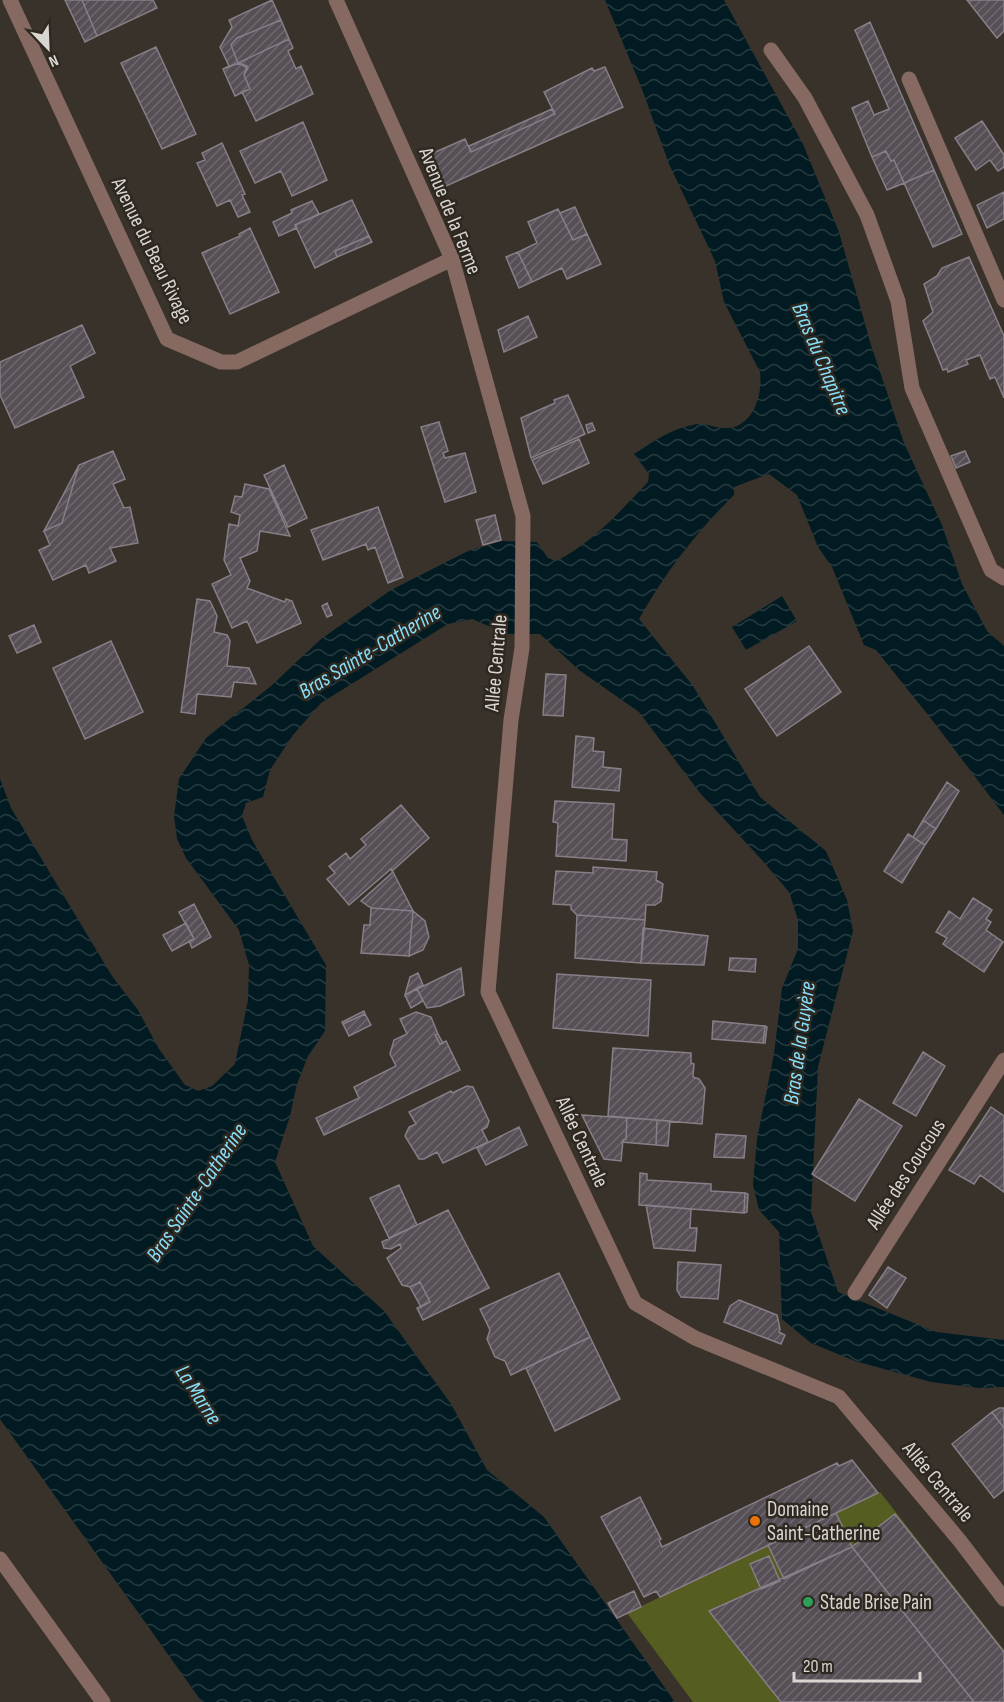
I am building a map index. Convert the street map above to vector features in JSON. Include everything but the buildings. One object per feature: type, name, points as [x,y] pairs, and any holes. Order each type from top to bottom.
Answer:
[{"type":"street","name":"Avenue du Beau Rivage","points":[[10,0],[167,339],[220,362],[237,362],[452,259]]},
{"type":"street","name":"Avenue de la Ferme","points":[[336,0],[452,259],[523,516]]},
{"type":"street","points":[[771,50],[805,98],[867,215],[898,301],[912,388],[991,570],[1004,578]]},
{"type":"street","points":[[909,79],[1004,300]]},
{"type":"street","name":"Allée Centrale","points":[[523,516],[522,648],[511,720],[488,992],[635,1303],[695,1338],[839,1396],[960,1541],[1004,1599]]},
{"type":"street","name":"Allée des Coucous","points":[[855,1293],[998,1081],[1004,1060]]},
{"type":"street","points":[[0,1559],[103,1702]]},
{"type":"green space","name":"Stade Brise Pain","points":[[880,1492],[1004,1650],[1004,1702],[693,1702],[627,1613]]},
{"type":"water","points":[[605,0],[724,0],[803,144],[839,232],[871,345],[904,443],[942,525],[962,584],[987,631],[1004,646],[1004,815],[876,650],[864,645],[832,567],[818,547],[797,495],[769,474],[734,487],[734,495],[682,554],[659,585],[639,619],[693,686],[760,797],[826,851],[847,900],[853,931],[818,1067],[811,1212],[838,1292],[936,1332],[1004,1340],[1004,1387],[979,1388],[931,1382],[855,1361],[811,1343],[782,1319],[779,1232],[759,1210],[753,1185],[757,1139],[774,1054],[782,988],[798,949],[798,920],[789,892],[700,793],[639,712],[579,670],[540,634],[508,634],[472,619],[448,624],[321,703],[293,735],[270,770],[263,797],[246,803],[242,816],[252,840],[326,965],[325,1031],[308,1056],[297,1084],[290,1116],[275,1162],[313,1246],[384,1311],[451,1404],[487,1470],[544,1517],[675,1702],[202,1702],[0,1419],[0,779],[11,808],[112,976],[138,1010],[159,1049],[185,1085],[198,1091],[212,1086],[235,1064],[248,1000],[249,965],[239,930],[186,858],[177,839],[174,816],[179,779],[206,738],[271,686],[321,639],[391,590],[468,551],[502,541],[537,542],[548,558],[556,561],[594,536],[648,482],[649,474],[634,454],[664,436],[688,426],[701,424],[729,428],[738,426],[745,421],[755,407],[760,389],[760,372],[724,302],[715,261],[669,164],[642,89]]},
{"type":"water","points":[[782,596],[797,621],[746,650],[732,627]]},
{"type":"place","name":"Domaine Saint-Catherine","points":[[755,1521]]},
{"type":"place","name":"Stade Brise Pain","points":[[808,1602]]},
{"type":"water label","name":"Bras du Chapitre","points":[[821,359]]},
{"type":"water label","name":"Bras Sainte-Catherine","points":[[370,652]]},
{"type":"water label","name":"Bras de la Guyère","points":[[800,1043]]},
{"type":"water label","name":"Bras Sainte-Catherine","points":[[197,1193]]},
{"type":"water label","name":"La Marne","points":[[198,1395]]}]
